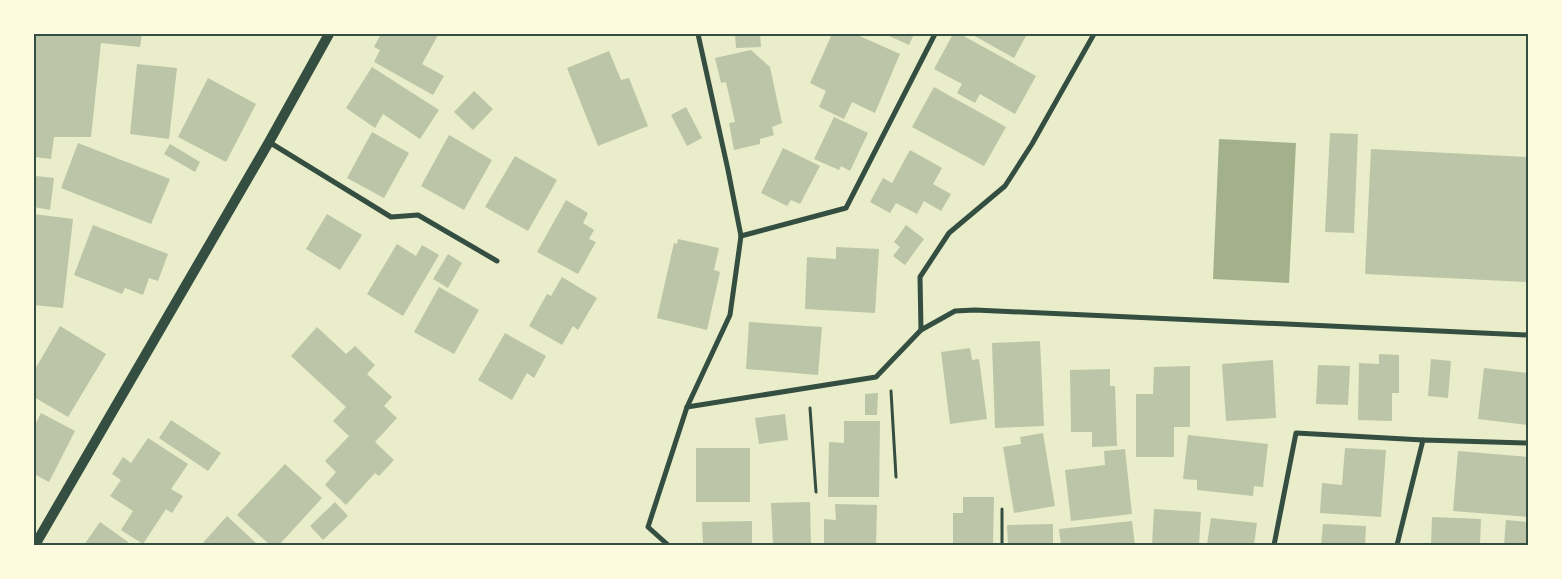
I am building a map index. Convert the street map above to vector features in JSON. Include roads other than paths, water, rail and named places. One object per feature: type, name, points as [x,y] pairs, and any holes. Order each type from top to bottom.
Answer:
[{"type":"main road","points":[[35,545],[269,142],[329,34]]},
{"type":"street","points":[[668,545],[648,527],[687,407],[730,315],[741,236],[698,34]]},
{"type":"street","points":[[741,236],[846,208],[935,34]]},
{"type":"street","points":[[921,330],[920,277],[949,233],[1005,186],[1032,144],[1094,34]]},
{"type":"street","points":[[269,142],[391,217],[418,215],[497,261]]},
{"type":"street","points":[[687,407],[876,377],[921,330],[955,311],[975,310],[1528,335]]},
{"type":"street","points":[[1274,545],[1296,433],[1423,440],[1528,443]]},
{"type":"street","points":[[1397,545],[1423,440]]}]
